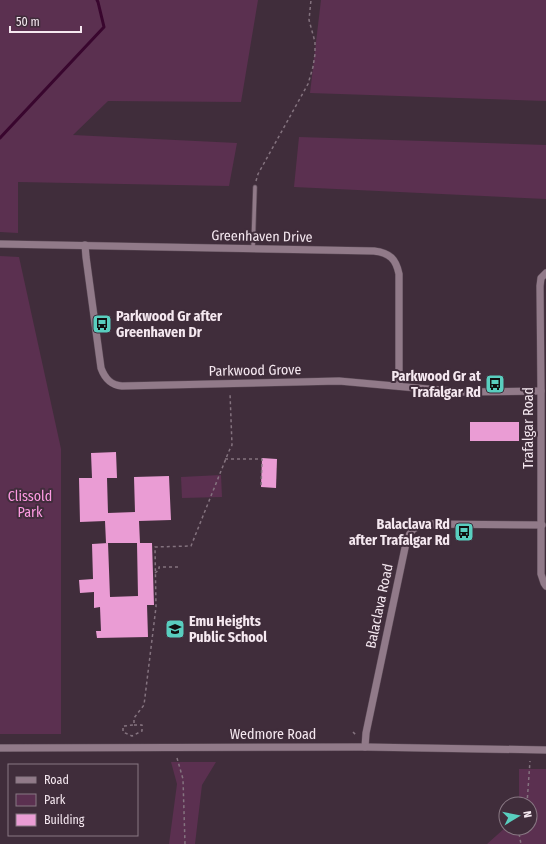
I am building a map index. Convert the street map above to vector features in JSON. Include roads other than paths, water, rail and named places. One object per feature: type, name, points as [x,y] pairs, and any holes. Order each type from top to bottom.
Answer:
[{"type":"street","name":"Greenhaven Drive","points":[[0,244],[374,251],[387,254],[396,262],[399,274],[399,386]]},
{"type":"street","name":"Parkwood Grove","points":[[85,246],[101,368],[109,382],[113,384],[122,386],[339,381],[461,392],[541,391]]},
{"type":"street","name":"Trafalgar Road","points":[[545,273],[541,278],[540,286],[541,574],[545,585]]},
{"type":"street","name":"Balaclava Road","points":[[365,747],[366,733],[406,543],[412,530],[418,526],[428,524],[542,525]]},
{"type":"street","name":"Wedmore Road","points":[[0,748],[365,747],[546,750]]},
{"type":"lane","points":[[252,249],[254,187]]},
{"type":"waterway","points":[[0,138],[104,27],[97,0]]},
{"type":"place","name":"Parkwood Gr after Greenhaven Dr","points":[[102,324]]},
{"type":"place","name":"Parkwood Gr at Trafalgar Rd","points":[[495,384]]},
{"type":"place","name":"Balaclava Rd after Trafalgar Rd","points":[[464,532]]},
{"type":"place","name":"Emu Heights Public School","points":[[175,629]]},
{"type":"park label","name":"Clissold Park","points":[[30,504]]}]
